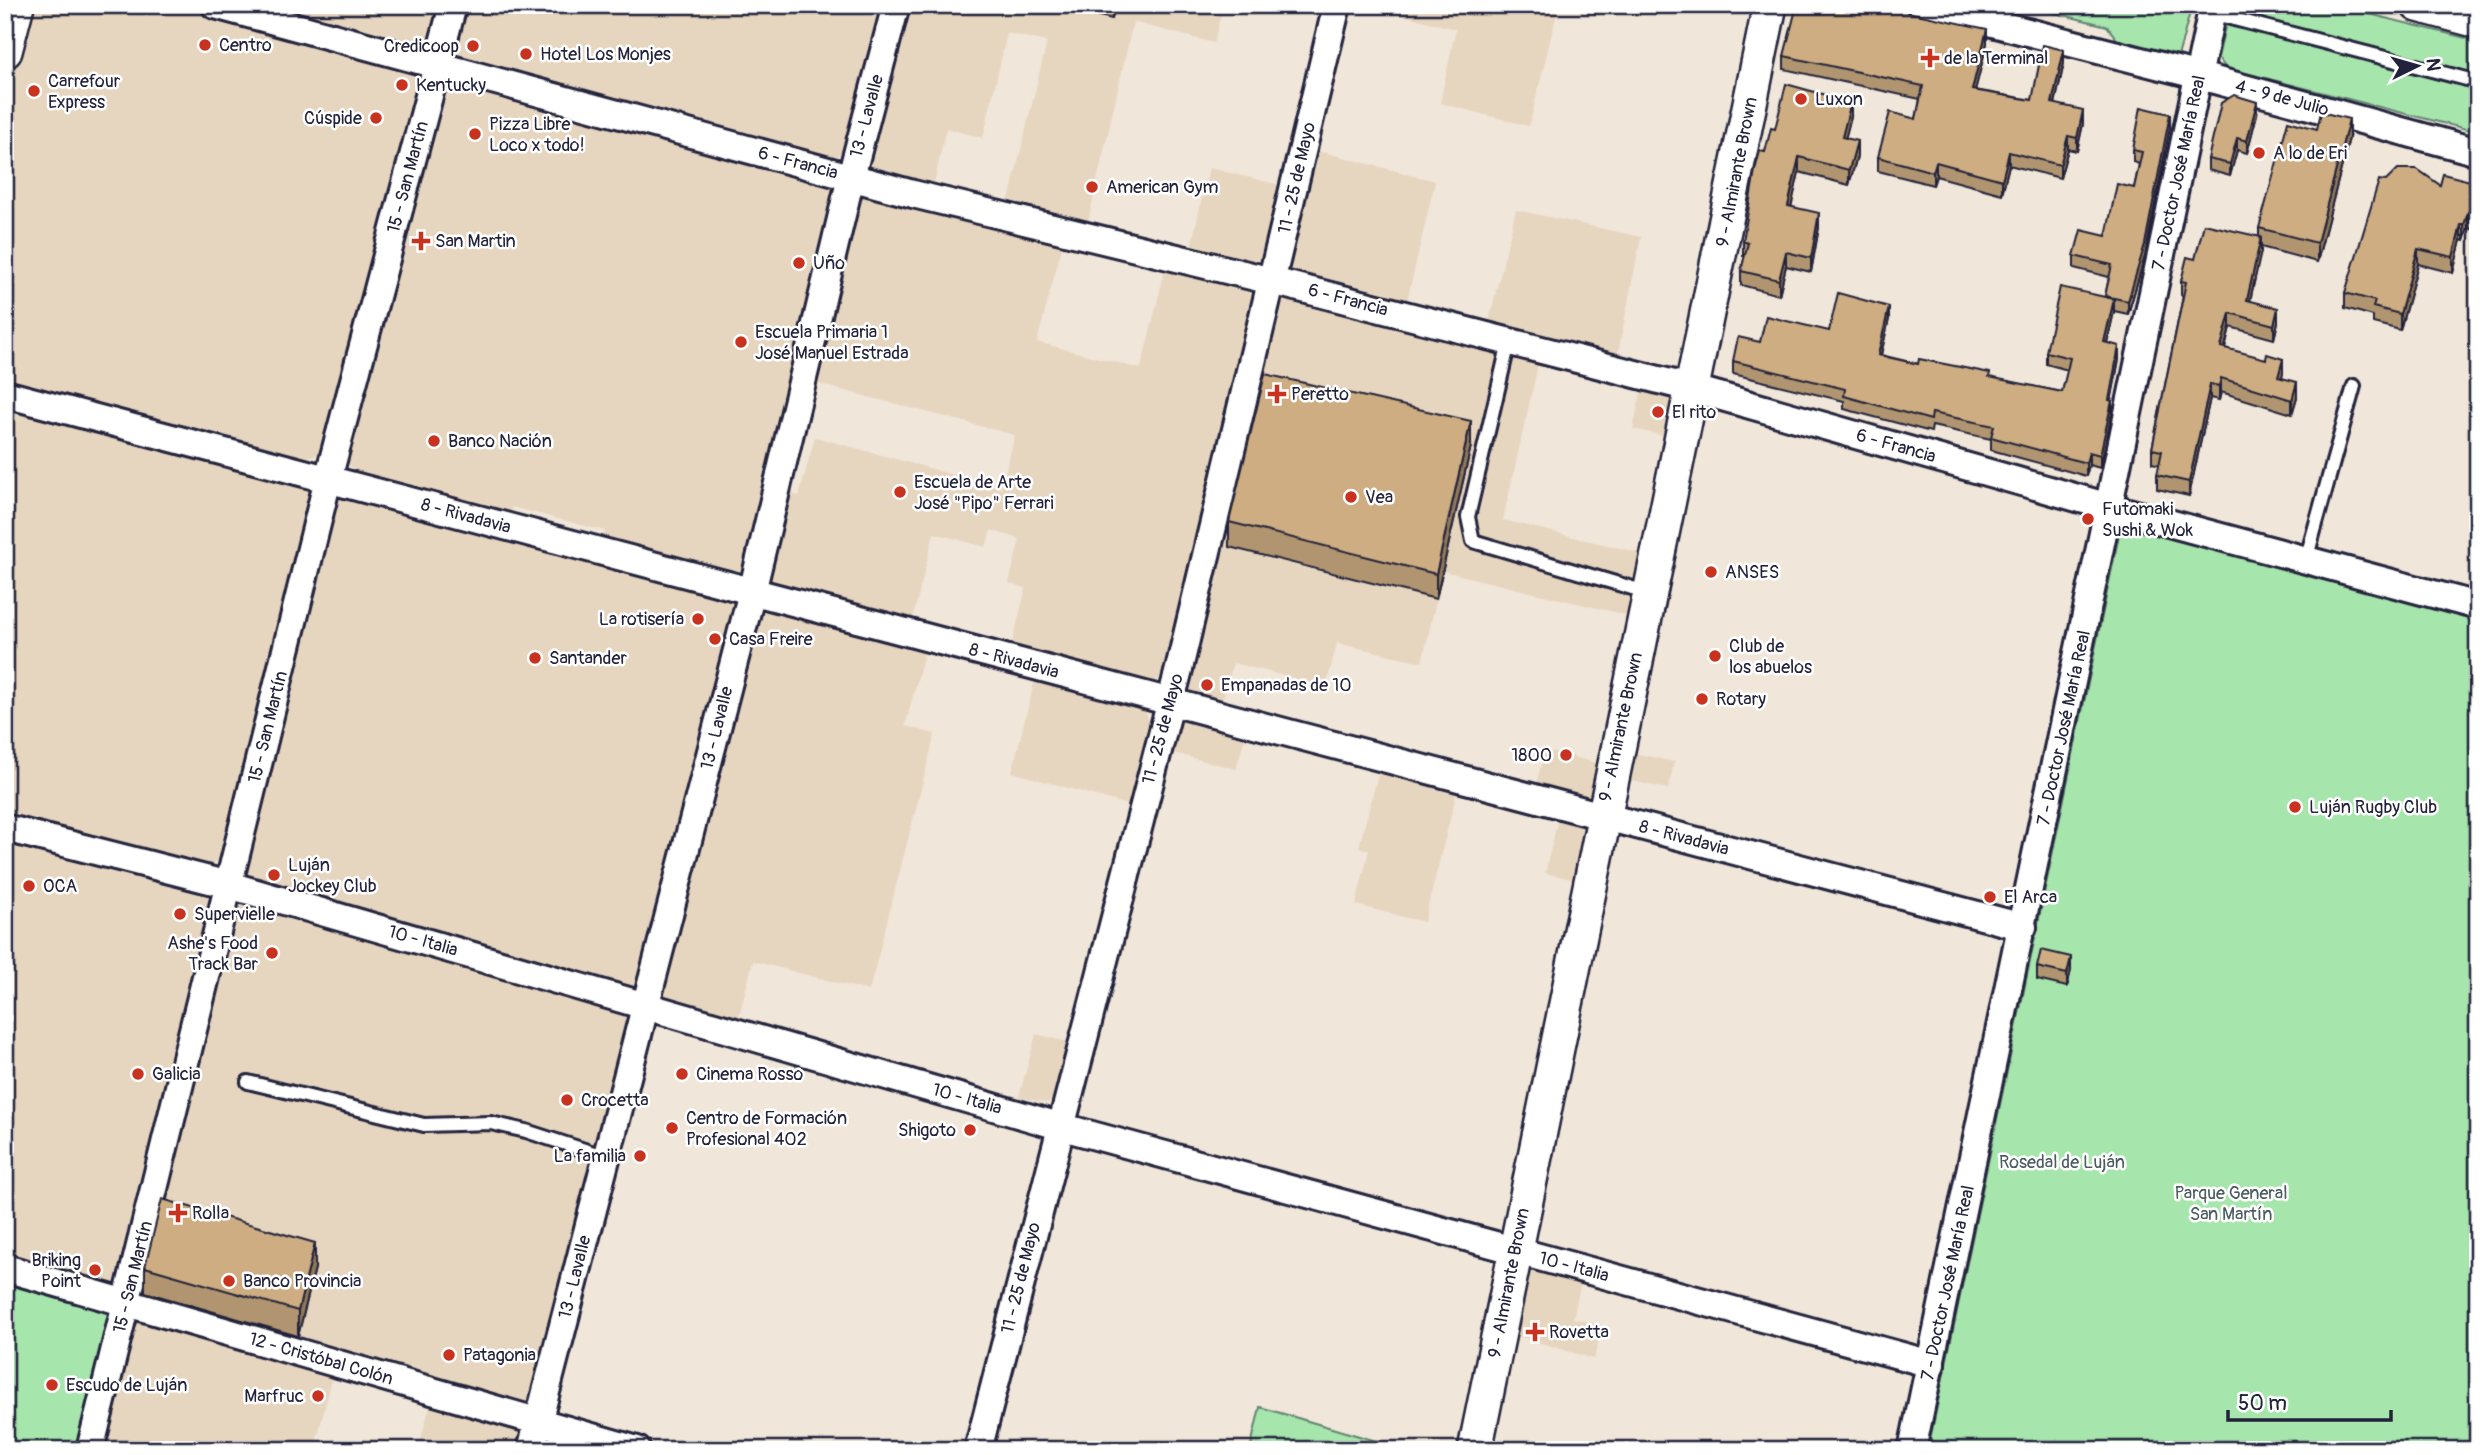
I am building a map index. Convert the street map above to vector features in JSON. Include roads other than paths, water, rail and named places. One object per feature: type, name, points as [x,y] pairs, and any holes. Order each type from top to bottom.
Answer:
[{"type":"street","points":[[5,51],[17,5]]},
{"type":"street","name":"6 - Francia","points":[[215,5],[851,177],[1694,389],[2109,507],[2478,607]]},
{"type":"street","name":"15 - San Martín","points":[[90,1450],[328,480],[453,5]]},
{"type":"street","name":"13 - Lavalle","points":[[531,1450],[752,592],[851,177],[897,5]]},
{"type":"street","name":"11 - 25 de Mayo","points":[[978,1450],[1170,702],[1338,5]]},
{"type":"street","name":"9 - Almirante Brown","points":[[1475,1450],[1649,593],[1694,389],[1770,5]]},
{"type":"street","name":"4 - 9 de Julio","points":[[1922,5],[2200,76],[2478,152]]},
{"type":"street","points":[[2418,5],[2478,21]]},
{"type":"street","name":"7 - Doctor José María Real","points":[[1912,1450],[2212,9]]},
{"type":"street","name":"8 - Rivadavia","points":[[5,394],[2023,927]]},
{"type":"street","name":"10 - Italia","points":[[5,828],[229,885],[1059,1126],[1931,1364]]},
{"type":"street","name":"12 - Cristóbal Colón","points":[[5,1268],[637,1450]]},
{"type":"lane","points":[[2212,9],[2478,82]]},
{"type":"lane","points":[[1509,342],[1468,517],[1472,541],[1649,593]]},
{"type":"lane","points":[[2306,560],[2354,386]]},
{"type":"lane","points":[[248,1082],[424,1125],[491,1123],[526,1131],[606,1157]]},
{"type":"place","name":"Centro","points":[[205,45]]},
{"type":"place","name":"Credicoop","points":[[473,46]]},
{"type":"place","name":"Hotel Los Monjes","points":[[526,54]]},
{"type":"place","name":"de la Terminal","points":[[1930,58]]},
{"type":"place","name":"Kentucky","points":[[402,85]]},
{"type":"place","name":"Carrefour Express","points":[[34,91]]},
{"type":"place","name":"Luxon","points":[[1801,99]]},
{"type":"place","name":"Cúspide","points":[[376,118]]},
{"type":"place","name":"Pizza Libre Loco x todo!","points":[[475,134]]},
{"type":"place","name":"A lo de Eri","points":[[2259,153]]},
{"type":"place","name":"American Gym","points":[[1092,187]]},
{"type":"place","name":"San Martin","points":[[421,241]]},
{"type":"place","name":"Uño","points":[[799,263]]},
{"type":"place","name":"Escuela Primaria 1 José Manuel Estrada","points":[[741,342]]},
{"type":"place","name":"Peretto","points":[[1277,394]]},
{"type":"place","name":"El rito","points":[[1658,412]]},
{"type":"place","name":"Banco Nación","points":[[434,441]]},
{"type":"place","name":"Escuela de Arte José \"Pipo\" Ferrari","points":[[900,492]]},
{"type":"place","name":"Vea","points":[[1351,497]]},
{"type":"place","name":"Futomaki Sushi & Wok","points":[[2088,519]]},
{"type":"place","name":"ANSES","points":[[1711,572]]},
{"type":"place","name":"La rotisería","points":[[698,619]]},
{"type":"place","name":"Casa Freire","points":[[715,639]]},
{"type":"place","name":"Club de los abuelos","points":[[1715,656]]},
{"type":"place","name":"Santander","points":[[535,658]]},
{"type":"place","name":"Empanadas de 10","points":[[1207,685]]},
{"type":"place","name":"Rotary","points":[[1702,699]]},
{"type":"place","name":"1800","points":[[1566,755]]},
{"type":"place","name":"Luján Rugby Club","points":[[2295,807]]},
{"type":"place","name":"Luján Jockey Club","points":[[274,875]]},
{"type":"place","name":"OCA","points":[[29,886]]},
{"type":"place","name":"El Arca","points":[[1990,897]]},
{"type":"place","name":"Supervielle","points":[[180,914]]},
{"type":"place","name":"Ashe's Food Track Bar","points":[[272,953]]},
{"type":"place","name":"Galicia","points":[[138,1074]]},
{"type":"place","name":"Cinema Rosso","points":[[682,1074]]},
{"type":"place","name":"Crocetta","points":[[567,1100]]},
{"type":"place","name":"Centro de Formación Profesional 402","points":[[672,1128]]},
{"type":"place","name":"Shigoto","points":[[970,1130]]},
{"type":"place","name":"La familia","points":[[640,1156]]},
{"type":"place","name":"Rolla","points":[[178,1213]]},
{"type":"place","name":"Briking Point","points":[[95,1270]]},
{"type":"place","name":"Banco Provincia","points":[[229,1281]]},
{"type":"place","name":"Rovetta","points":[[1535,1332]]},
{"type":"place","name":"Patagonia","points":[[449,1355]]},
{"type":"place","name":"Escudo de Luján","points":[[52,1385]]},
{"type":"place","name":"Marfruc","points":[[318,1396]]},
{"type":"park label","name":"Rosedal de Luján","points":[[2062,1162]]},
{"type":"park label","name":"Parque General San Martín","points":[[2231,1203]]}]
